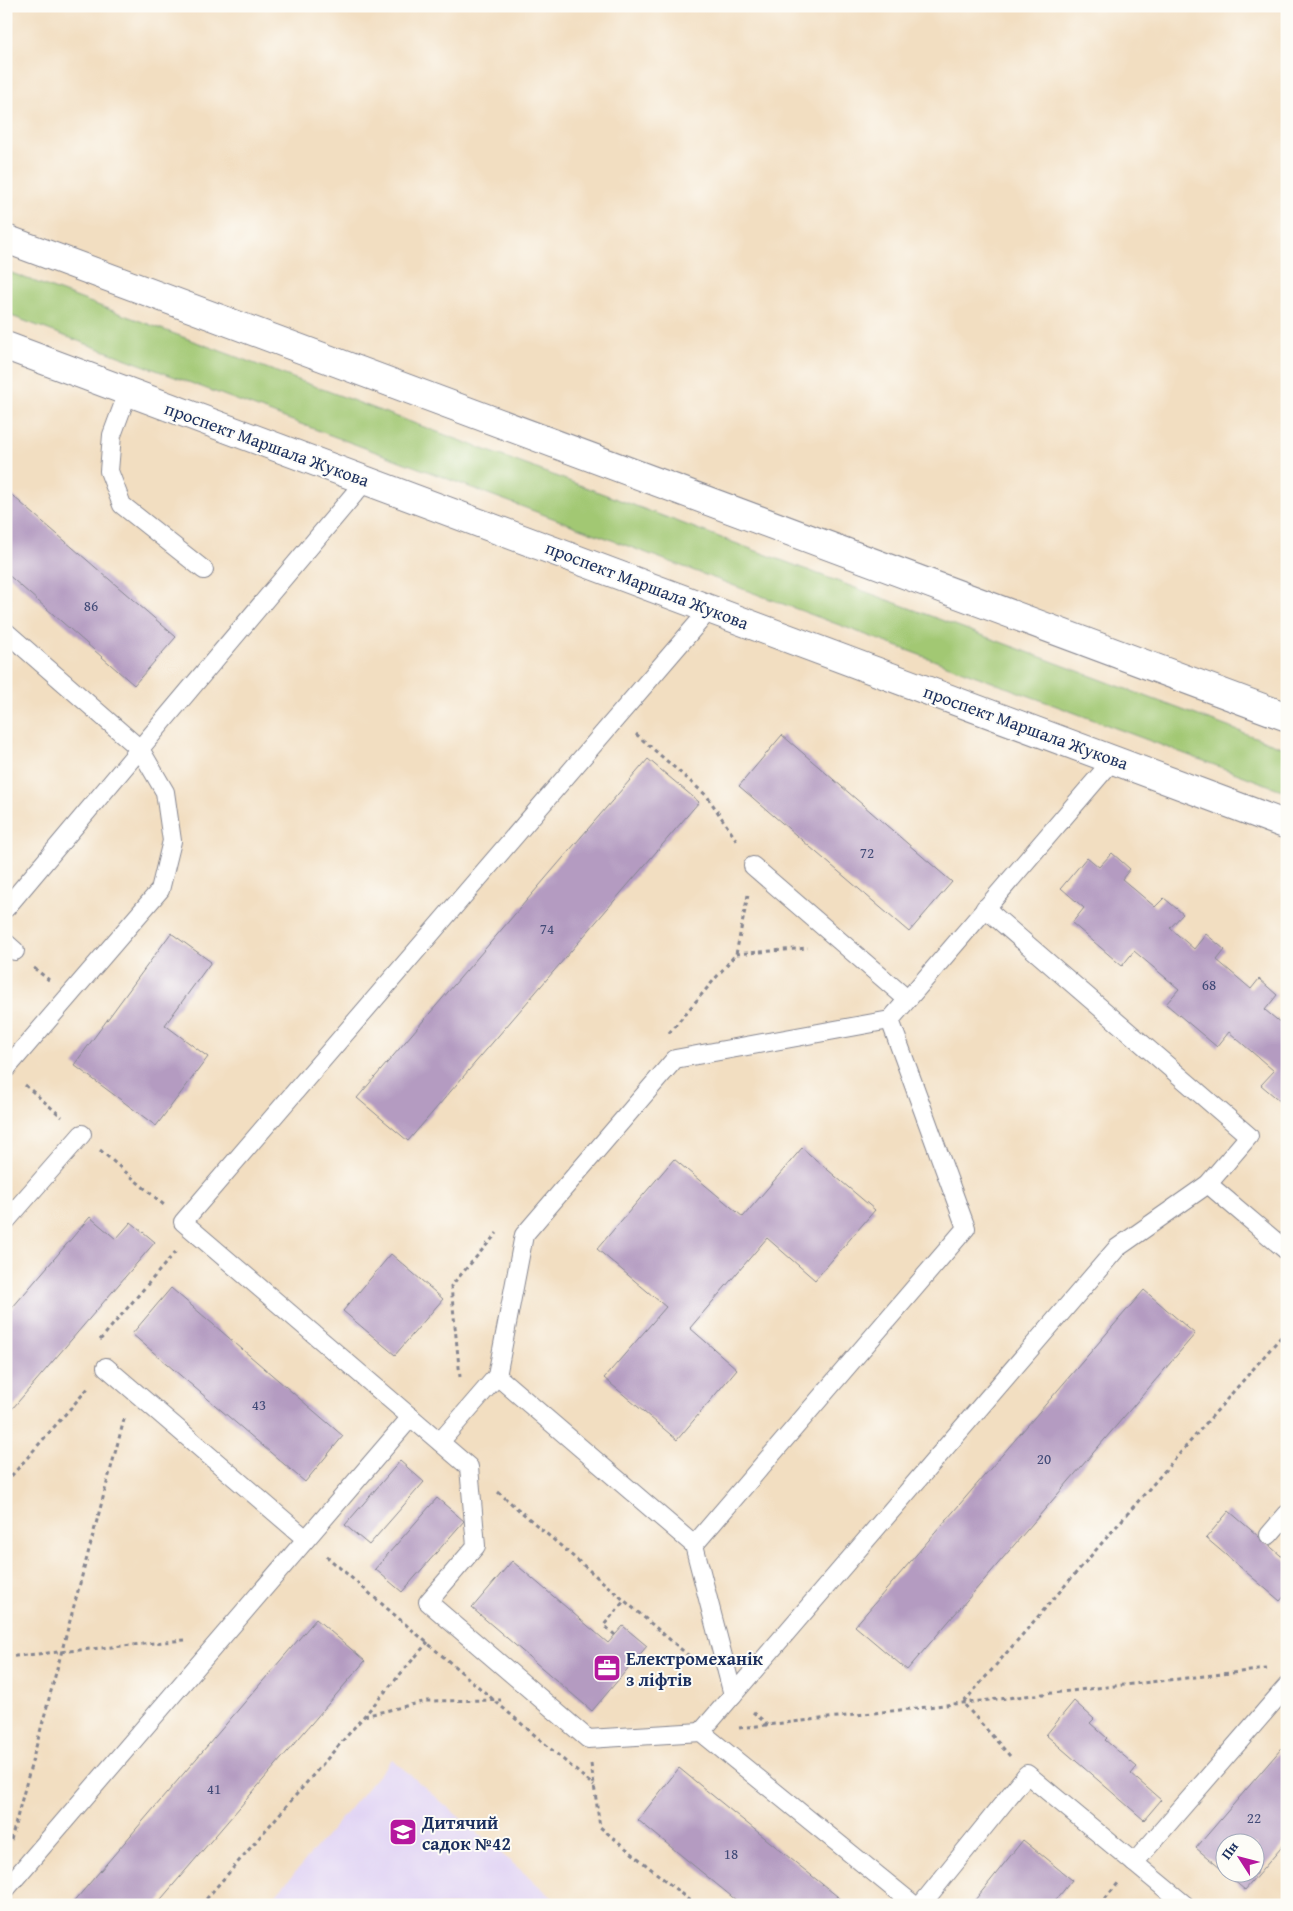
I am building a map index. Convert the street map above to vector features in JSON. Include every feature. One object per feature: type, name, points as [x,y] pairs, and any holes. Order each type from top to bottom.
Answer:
[{"type":"street","points":[[6,239],[1287,717]]},
{"type":"street","name":"проспект Маршала Жукова","points":[[6,346],[1287,825]]},
{"type":"lane","points":[[128,392],[112,435],[109,471],[122,505],[204,570]]},
{"type":"lane","points":[[6,908],[366,480]]},
{"type":"lane","points":[[710,609],[184,1222],[469,1467],[476,1546],[428,1602],[588,1739],[701,1732],[914,1905]]},
{"type":"lane","points":[[6,632],[140,749],[165,792],[172,841],[160,890],[6,1069]]},
{"type":"lane","points":[[440,1442],[497,1376],[524,1235],[675,1059],[890,1020],[1113,760]]},
{"type":"lane","points":[[753,866],[908,999]]},
{"type":"lane","points":[[701,1732],[1117,1248],[1208,1184],[1249,1136],[985,908]]},
{"type":"lane","points":[[694,1545],[966,1228],[890,1020]]},
{"type":"lane","points":[[6,1221],[82,1134]]},
{"type":"lane","points":[[1208,1184],[1287,1251]]},
{"type":"lane","points":[[106,1367],[306,1539]]},
{"type":"lane","points":[[497,1376],[694,1545],[734,1695]]},
{"type":"lane","points":[[6,1889],[411,1417]]},
{"type":"lane","points":[[1268,1535],[1287,1514]]},
{"type":"lane","points":[[1134,1863],[1287,1686]]},
{"type":"lane","points":[[921,1905],[1027,1774],[1185,1905]]},
{"type":"path","points":[[617,717],[707,796],[753,866],[736,954],[845,945]]},
{"type":"path","points":[[11,947],[68,996]]},
{"type":"path","points":[[96,1346],[194,1231]]},
{"type":"path","points":[[963,1703],[1287,1330]]},
{"type":"path","points":[[6,1482],[106,1367]]},
{"type":"path","points":[[9,1849],[132,1389]]},
{"type":"path","points":[[469,1467],[697,1664]]},
{"type":"path","points":[[306,1539],[594,1786]]},
{"type":"path","points":[[615,1634],[604,1625],[624,1601]]},
{"type":"path","points":[[201,1905],[447,1618]]},
{"type":"path","points":[[6,1657],[222,1637]]},
{"type":"path","points":[[701,1732],[1277,1668]]},
{"type":"path","points":[[364,1716],[427,1701],[502,1700]]},
{"type":"path","points":[[963,1703],[1027,1774]]},
{"type":"path","points":[[588,1739],[600,1827],[695,1905]]},
{"type":"shaded area","name":"Дитячий садок №42","points":[[392,1759],[561,1905],[267,1905]]},
{"type":"green space","points":[[6,271],[1287,749],[1287,792],[6,314]]},
{"type":"building","points":[[6,490],[176,637],[134,685],[6,573]]},
{"type":"building","points":[[782,735],[952,882],[909,932],[739,786]]},
{"type":"building","points":[[648,759],[699,802],[408,1141],[357,1098]]},
{"type":"building","points":[[1112,853],[1130,869],[1122,879],[1155,907],[1164,898],[1183,914],[1170,928],[1194,949],[1206,934],[1225,950],[1217,960],[1251,989],[1259,979],[1277,995],[1265,1010],[1287,1028],[1287,1107],[1261,1085],[1274,1071],[1229,1032],[1217,1047],[1166,1004],[1179,989],[1134,951],[1122,966],[1072,923],[1084,908],[1061,888],[1087,857],[1099,867]]},
{"type":"building","points":[[171,933],[211,962],[165,1025],[208,1057],[156,1126],[74,1065]]},
{"type":"building","points":[[802,1148],[875,1210],[815,1280],[767,1238],[690,1328],[737,1369],[677,1440],[604,1378],[666,1307],[597,1249],[674,1159],[743,1217]]},
{"type":"building","points":[[90,1217],[116,1239],[131,1222],[155,1242],[6,1416],[6,1315]]},
{"type":"building","points":[[391,1254],[443,1299],[395,1355],[343,1311]]},
{"type":"building","points":[[171,1288],[343,1436],[305,1482],[132,1334]]},
{"type":"building","points":[[1144,1290],[1195,1334],[907,1670],[855,1626]]},
{"type":"building","points":[[400,1461],[424,1482],[369,1545],[345,1525]]},
{"type":"building","points":[[437,1498],[464,1521],[402,1592],[375,1569]]},
{"type":"building","points":[[1229,1511],[1287,1561],[1287,1593],[1280,1601],[1206,1538]]},
{"type":"building","points":[[512,1561],[608,1643],[623,1626],[647,1646],[592,1711],[472,1608]]},
{"type":"building","points":[[316,1619],[365,1661],[156,1905],[71,1905]]},
{"type":"building","points":[[1074,1701],[1094,1719],[1090,1723],[1107,1738],[1105,1740],[1137,1767],[1131,1774],[1161,1800],[1144,1820],[1046,1735]]},
{"type":"building","points":[[1287,1742],[1287,1841],[1266,1866],[1266,1834],[1216,1834],[1216,1865],[1196,1848]]},
{"type":"building","points":[[679,1768],[848,1905],[742,1905],[638,1820]]},
{"type":"building","points":[[1023,1840],[1072,1880],[1052,1905],[971,1905]]},
{"type":"building","points":[[1238,1884],[1250,1884],[1245,1890]]},
{"type":"place","name":"Електромеханік з ліфтів","points":[[607,1668]]},
{"type":"place","name":"Дитячий садок №42","points":[[403,1832]]}]
